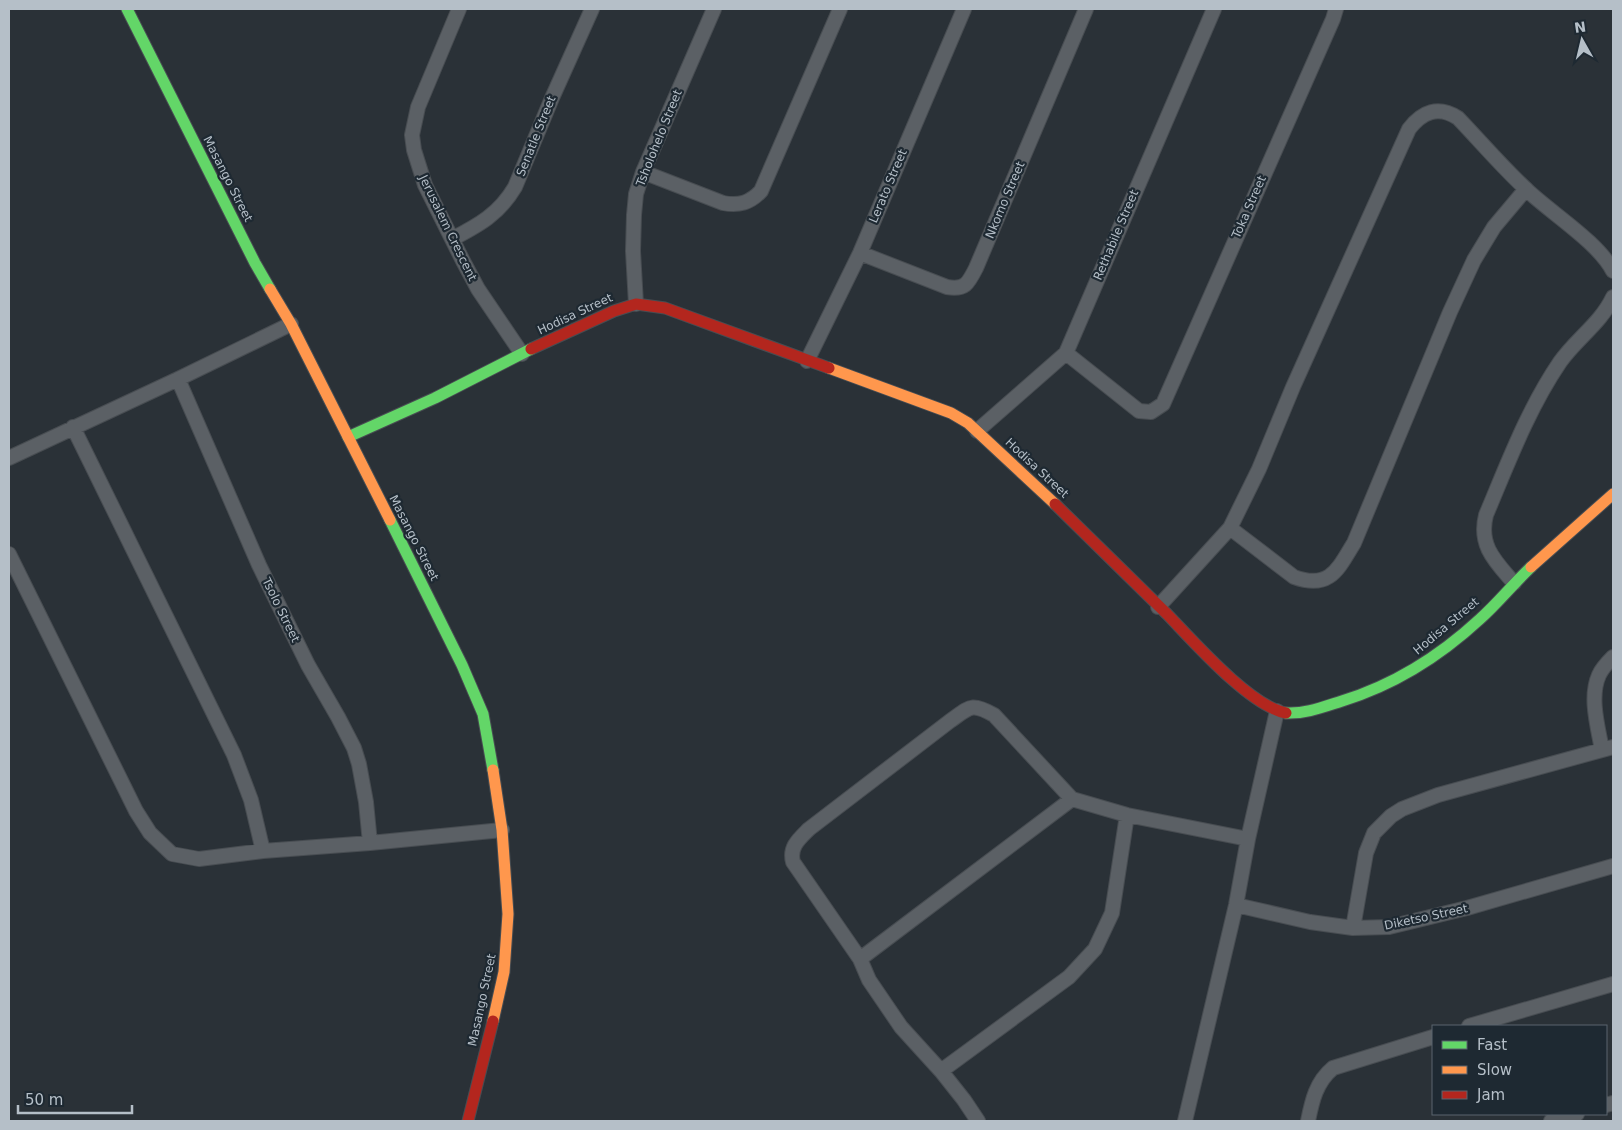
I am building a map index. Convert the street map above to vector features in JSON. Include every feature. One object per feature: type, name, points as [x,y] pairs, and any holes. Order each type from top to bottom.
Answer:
[{"type":"street","name":"Masango Street","points":[[127,9],[255,263],[291,324],[475,691],[488,732],[502,830],[508,914],[507,945],[504,972],[468,1121]]},
{"type":"street","name":"Jerusalem Crescent","points":[[459,9],[418,107],[412,135],[414,150],[425,184],[478,289],[522,354]]},
{"type":"street","name":"Senatle Street","points":[[452,239],[478,225],[498,210],[515,187],[592,9]]},
{"type":"street","name":"Tsholohelo Street","points":[[636,304],[633,251],[636,194],[643,172],[714,9]]},
{"type":"street","points":[[643,172],[723,203],[743,204],[755,198],[761,191],[840,9]]},
{"type":"street","name":"Lerato Street","points":[[807,361],[860,253],[964,9]]},
{"type":"street","name":"Nkomo Street","points":[[860,253],[947,287],[956,289],[966,285],[976,268],[1086,9]]},
{"type":"street","name":"Rethabile Street","points":[[977,431],[1066,352],[1214,9]]},
{"type":"street","name":"Toka Street","points":[[1066,352],[1139,411],[1151,412],[1158,408],[1167,397],[1211,292],[1334,14]]},
{"type":"street","points":[[1158,607],[1230,528],[1259,469],[1366,222],[1409,129],[1418,118],[1427,113],[1434,112],[1451,113],[1458,118],[1526,190],[1591,244],[1605,258],[1613,271]]},
{"type":"street","points":[[1230,528],[1294,577],[1303,580],[1319,580],[1331,576],[1338,571],[1354,543],[1450,312],[1474,260],[1494,227],[1526,190]]},
{"type":"street","points":[[1514,583],[1488,550],[1483,526],[1486,515],[1520,433],[1544,387],[1575,342],[1607,308],[1613,297]]},
{"type":"street","name":"Hodisa Street","points":[[348,437],[435,398],[500,364],[614,310],[636,304],[665,308],[951,414],[968,423],[1042,491],[1227,674],[1262,703],[1277,711],[1288,713],[1304,713],[1362,695],[1402,677],[1434,657],[1480,619],[1514,583],[1613,494]]},
{"type":"street","points":[[9,458],[291,324]]},
{"type":"street","name":"Tsolo Street","points":[[178,379],[259,565],[308,665],[354,748],[366,802],[370,843]]},
{"type":"street","points":[[73,427],[234,755],[251,800],[263,851]]},
{"type":"street","points":[[9,554],[136,810],[150,832],[172,854],[199,859],[263,851],[502,830]]},
{"type":"street","points":[[1353,928],[1366,853],[1374,833],[1390,816],[1402,809],[1438,795],[1608,748],[1596,714],[1595,689],[1599,674],[1613,657]]},
{"type":"street","points":[[978,1121],[941,1071],[901,1027],[869,980],[860,959],[793,862],[791,852],[797,841],[809,829],[950,721],[972,707],[983,708],[994,715],[1072,799],[1127,816],[1248,839]]},
{"type":"street","points":[[1185,1121],[1236,906],[1248,839],[1277,711]]},
{"type":"street","points":[[860,959],[1072,799]]},
{"type":"street","points":[[941,1071],[1069,977],[1085,962],[1095,949],[1112,914],[1127,816]]},
{"type":"street","name":"Diketso Street","points":[[1236,906],[1302,921],[1353,928],[1389,927],[1467,908],[1613,866]]},
{"type":"street","points":[[1472,1025],[1613,984]]},
{"type":"street","points":[[1308,1121],[1316,1090],[1325,1075],[1333,1068],[1432,1037]]},
{"type":"street","points":[[1550,1121],[1573,1115]]},
{"type":"traffic: fast","points":[[127,9],[255,263],[270,289]]},
{"type":"traffic: fast","points":[[348,437],[435,398],[531,349]]},
{"type":"traffic: fast","points":[[390,520],[462,665],[483,714],[493,770]]},
{"type":"traffic: fast","points":[[1286,713],[1314,710],[1361,694],[1380,687],[1416,668],[1449,645],[1487,613],[1531,567]]},
{"type":"traffic: slow","points":[[270,289],[291,324],[390,520]]},
{"type":"traffic: slow","points":[[829,368],[951,413],[968,423],[1055,504]]},
{"type":"traffic: slow","points":[[1531,567],[1613,494]]},
{"type":"traffic: slow","points":[[493,770],[502,830],[508,914],[504,972],[493,1021]]},
{"type":"traffic: jam","points":[[531,349],[614,311],[636,304],[665,308],[829,368]]},
{"type":"traffic: jam","points":[[1055,504],[1223,671],[1256,699],[1286,713]]},
{"type":"traffic: jam","points":[[468,1121],[493,1021]]}]
